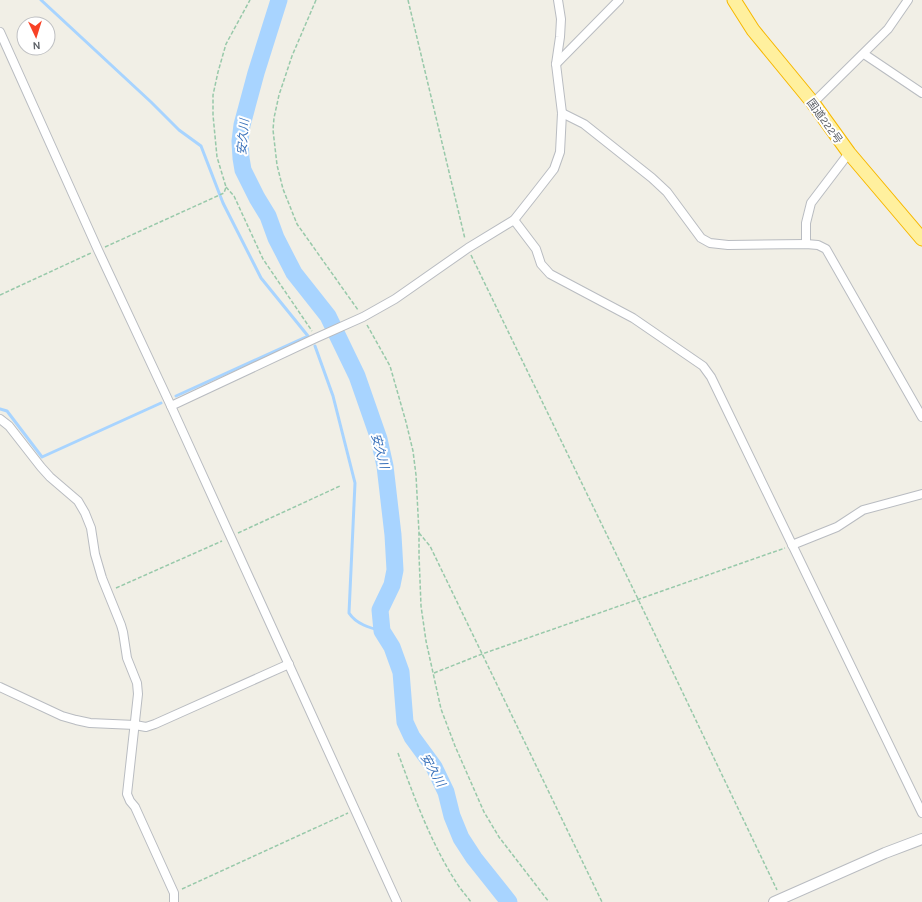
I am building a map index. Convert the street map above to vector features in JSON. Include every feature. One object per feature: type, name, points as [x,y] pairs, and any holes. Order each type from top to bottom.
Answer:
[{"type":"highway","name":"国道222号","points":[[734,0],[753,30],[813,103],[848,153],[922,239]]},
{"type":"street","points":[[171,406],[363,317],[395,299],[468,248],[514,220],[554,169],[560,152],[562,113],[556,64],[561,19],[558,0]]},
{"type":"street","points":[[556,64],[619,0]]},
{"type":"street","points":[[813,103],[888,30],[908,0]]},
{"type":"street","points":[[0,32],[98,250],[171,406],[397,902]]},
{"type":"street","points":[[864,54],[922,93]]},
{"type":"street","points":[[562,113],[584,124],[652,178],[667,192],[701,238],[710,242],[728,245],[806,244],[818,245],[826,249],[922,417]]},
{"type":"street","points":[[806,244],[806,223],[811,203],[848,153]]},
{"type":"street","points":[[514,220],[536,249],[541,264],[550,274],[633,318],[703,366],[711,377],[922,813]]},
{"type":"street","points":[[0,419],[9,426],[41,468],[78,501],[91,528],[95,554],[107,592],[121,625],[127,658],[138,682],[135,725],[127,794],[135,807],[174,893],[174,902]]},
{"type":"street","points":[[792,545],[837,527],[863,510],[922,494]]},
{"type":"street","points":[[0,687],[62,716],[76,720],[146,727],[289,664]]},
{"type":"street","points":[[777,900],[885,853],[922,839]]},
{"type":"path","points":[[250,0],[226,44],[213,95],[212,114],[217,157],[226,187],[234,196],[263,259],[316,338]]},
{"type":"path","points":[[316,0],[292,56],[279,95],[274,118],[277,165],[283,190],[297,224],[363,317],[390,366],[413,451],[416,475],[419,533],[421,606],[426,641],[441,709],[455,746],[484,812],[499,837],[549,902]]},
{"type":"path","points":[[408,0],[468,248],[638,600],[777,900]]},
{"type":"path","points":[[0,295],[224,193],[226,187]]},
{"type":"path","points":[[107,592],[340,486]]},
{"type":"path","points":[[419,533],[430,546],[602,902]]},
{"type":"path","points":[[434,673],[482,654],[792,545]]},
{"type":"path","points":[[398,753],[416,803],[442,857],[456,883],[470,902]]},
{"type":"path","points":[[174,893],[355,810]]},
{"type":"waterway","points":[[41,0],[179,130],[201,146],[223,203],[261,278],[308,336],[176,396]]},
{"type":"waterway","name":"安久川","points":[[279,0],[256,73],[242,125],[240,141],[243,170],[268,216],[276,238],[294,273],[328,316],[357,376],[379,439],[385,466],[393,535],[395,570],[392,585],[380,610],[382,631],[392,647],[401,672],[405,722],[412,737],[434,767],[446,792],[452,816],[461,838],[474,858],[509,902]]},
{"type":"waterway","points":[[315,346],[333,396],[355,483],[349,613],[359,623],[382,631]]},
{"type":"waterway","points":[[0,409],[7,411],[42,457],[161,403]]}]
